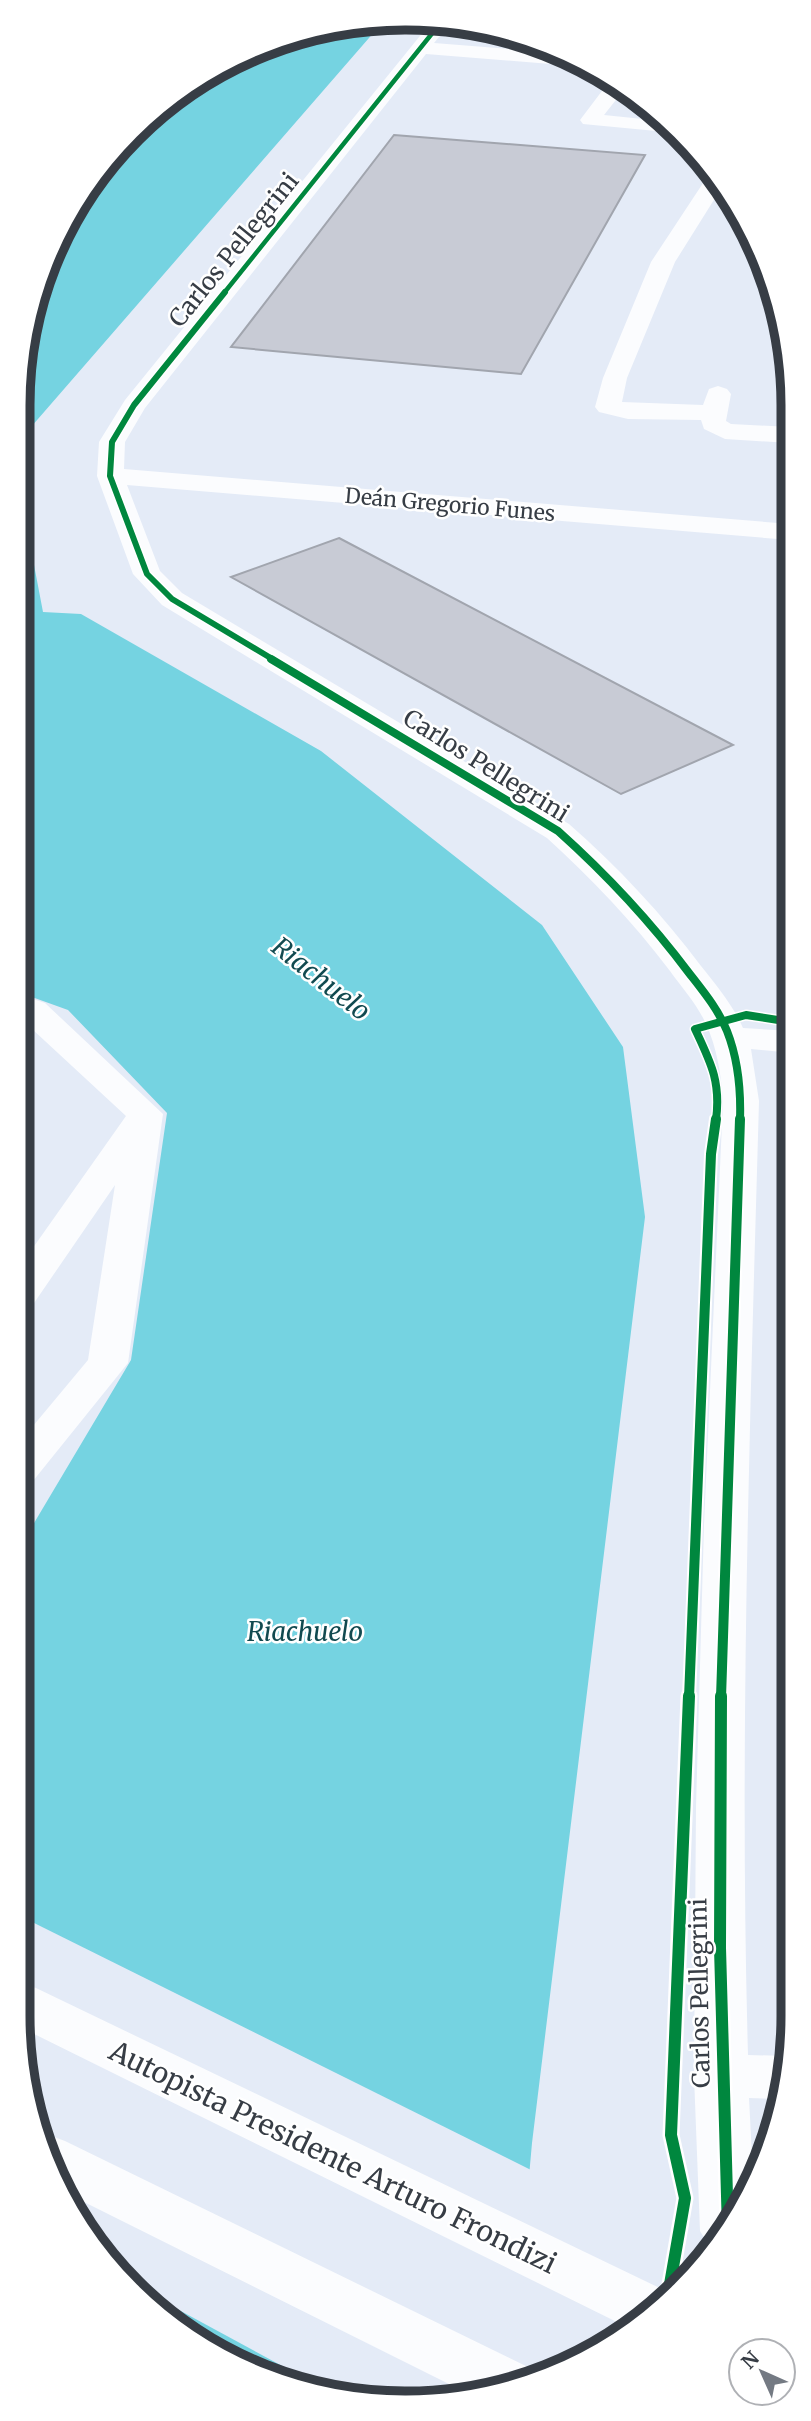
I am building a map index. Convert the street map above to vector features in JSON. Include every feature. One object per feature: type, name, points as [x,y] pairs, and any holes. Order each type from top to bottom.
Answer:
[{"type":"main road","name":"Carlos Pellegrini","points":[[434,31],[134,405],[112,442],[110,476],[147,574],[155,585],[172,599],[558,831],[602,870],[651,922],[718,1013],[729,1039],[738,1071],[741,1101],[717,1829],[720,2076],[727,2210]]},
{"type":"main road","points":[[421,48],[549,58]]},
{"type":"main road","points":[[612,92],[590,120],[657,127]]},
{"type":"main road","points":[[712,188],[663,262],[615,378],[608,407],[628,411],[717,402],[713,424],[725,431],[781,434]]},
{"type":"main road","name":"Deán Gregorio Funes","points":[[110,476],[781,531]]},
{"type":"main road","points":[[30,1009],[145,1114]]},
{"type":"main road","points":[[729,1039],[781,1041]]},
{"type":"main road","points":[[30,1280],[145,1114]]},
{"type":"main road","points":[[30,1457],[108,1363],[145,1114]]},
{"type":"main road","name":"Autopista Presidente Arturo Frondizi","points":[[30,2009],[643,2307]]},
{"type":"main road","points":[[720,2076],[776,2077]]},
{"type":"main road","points":[[60,2164],[496,2380]]},
{"type":"water","points":[[375,32],[30,428],[33,356],[50,285],[80,218],[123,158],[177,107],[239,69],[262,58],[308,43]]},
{"type":"water","name":"Riachuelo","points":[[30,544],[43,612],[81,614],[321,751],[542,925],[623,1047],[645,1217],[532,2143],[511,2376],[455,2388],[406,2391],[356,2388],[285,2371],[239,2352],[177,2314],[123,2263],[80,2203],[50,2136],[33,2065],[30,2015],[30,1530],[131,1360],[167,1113],[68,1010],[30,996]]},
{"type":"pier","points":[[30,1921],[533,2171],[515,2374],[455,2388],[406,2391],[356,2388],[300,2376],[160,2300],[107,2244],[80,2203],[58,2159],[37,2089],[31,2040]]},
{"type":"building","points":[[394,135],[645,155],[521,374],[231,347]]},
{"type":"building","points":[[339,538],[733,745],[621,794],[231,577]]},
{"type":"cycle path","points":[[434,31],[134,405],[112,442],[110,476],[147,574],[172,599],[558,831],[610,880],[672,950],[718,1013],[732,1045],[741,1101],[725,1525],[720,1807],[722,2090],[727,2209]]},
{"type":"cycle path","points":[[670,2281],[685,2198],[671,2135],[711,1154],[719,1095],[714,1070],[695,1029],[746,1015],[781,1020]]}]
